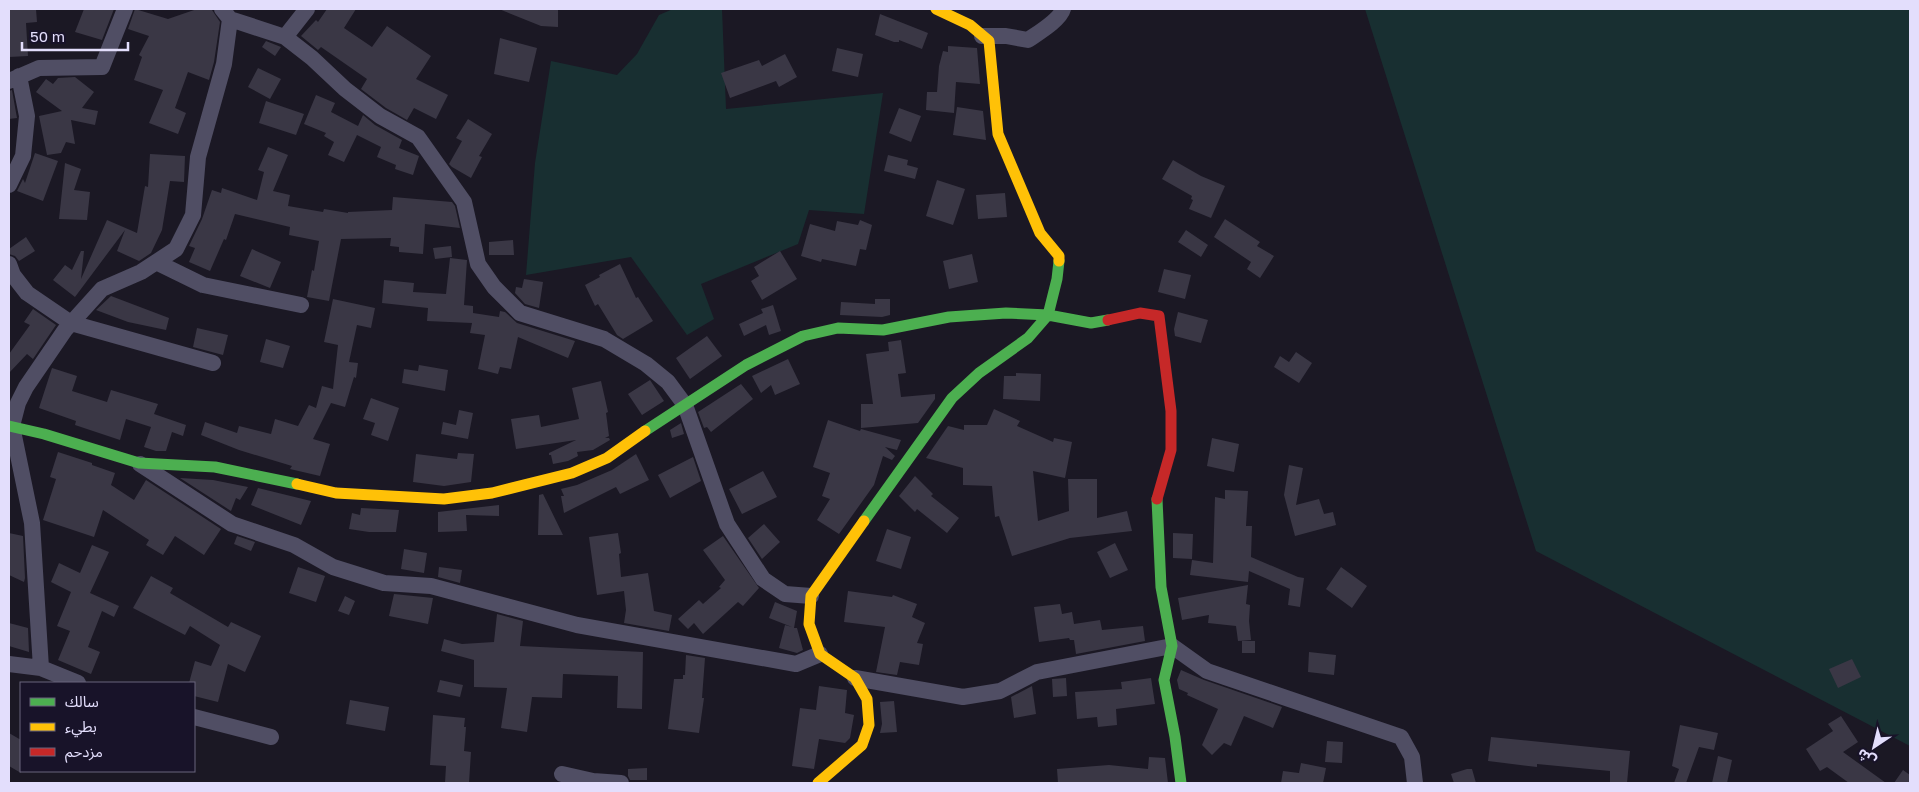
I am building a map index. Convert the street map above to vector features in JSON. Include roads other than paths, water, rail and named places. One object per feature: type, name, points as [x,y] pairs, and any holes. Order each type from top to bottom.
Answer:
[{"type":"street","points":[[9,185],[22,156],[27,116],[14,79],[39,68],[102,67],[125,9]]},
{"type":"street","points":[[285,37],[307,9]]},
{"type":"street","points":[[936,9],[970,25],[989,41],[998,134],[1040,233],[1059,256],[1057,279],[1048,315],[1028,338],[979,373],[952,398],[812,596],[809,624],[820,654],[855,678],[963,697],[1000,691],[1037,672],[1172,646],[1207,671],[1401,737],[1412,757],[1415,783]]},
{"type":"street","points":[[982,36],[1006,36],[1028,40],[1048,26],[1062,13],[1063,9]]},
{"type":"street","points":[[41,668],[32,522],[10,426],[26,386],[71,322],[102,289],[141,272],[176,250],[192,214],[198,157],[224,64],[226,14],[285,37],[312,58],[345,89],[380,116],[418,138],[464,202],[478,264],[494,287],[520,313],[604,339],[646,364],[668,382],[684,405],[727,524],[763,579],[785,594],[812,596]]},
{"type":"street","points":[[156,262],[203,285],[301,305]]},
{"type":"street","points":[[9,264],[13,275],[27,293],[71,322],[213,363]]},
{"type":"street","points":[[10,426],[44,434],[139,463],[215,467],[336,493],[444,499],[492,493],[572,473],[607,458],[746,365],[803,336],[838,328],[883,330],[949,317],[1006,313],[1048,315],[1091,323],[1140,313],[1159,316],[1171,411],[1171,450],[1157,499],[1162,587],[1172,646],[1164,680],[1175,737],[1181,783]]},
{"type":"street","points":[[139,463],[232,524],[294,545],[333,567],[384,583],[431,586],[577,625],[796,664],[820,654]]},
{"type":"street","points":[[9,664],[41,668],[76,682]]},
{"type":"street","points":[[818,783],[862,745],[869,725],[867,699],[855,678]]},
{"type":"street","points":[[195,717],[271,737]]},
{"type":"street","points":[[562,774],[593,781],[621,783]]}]
